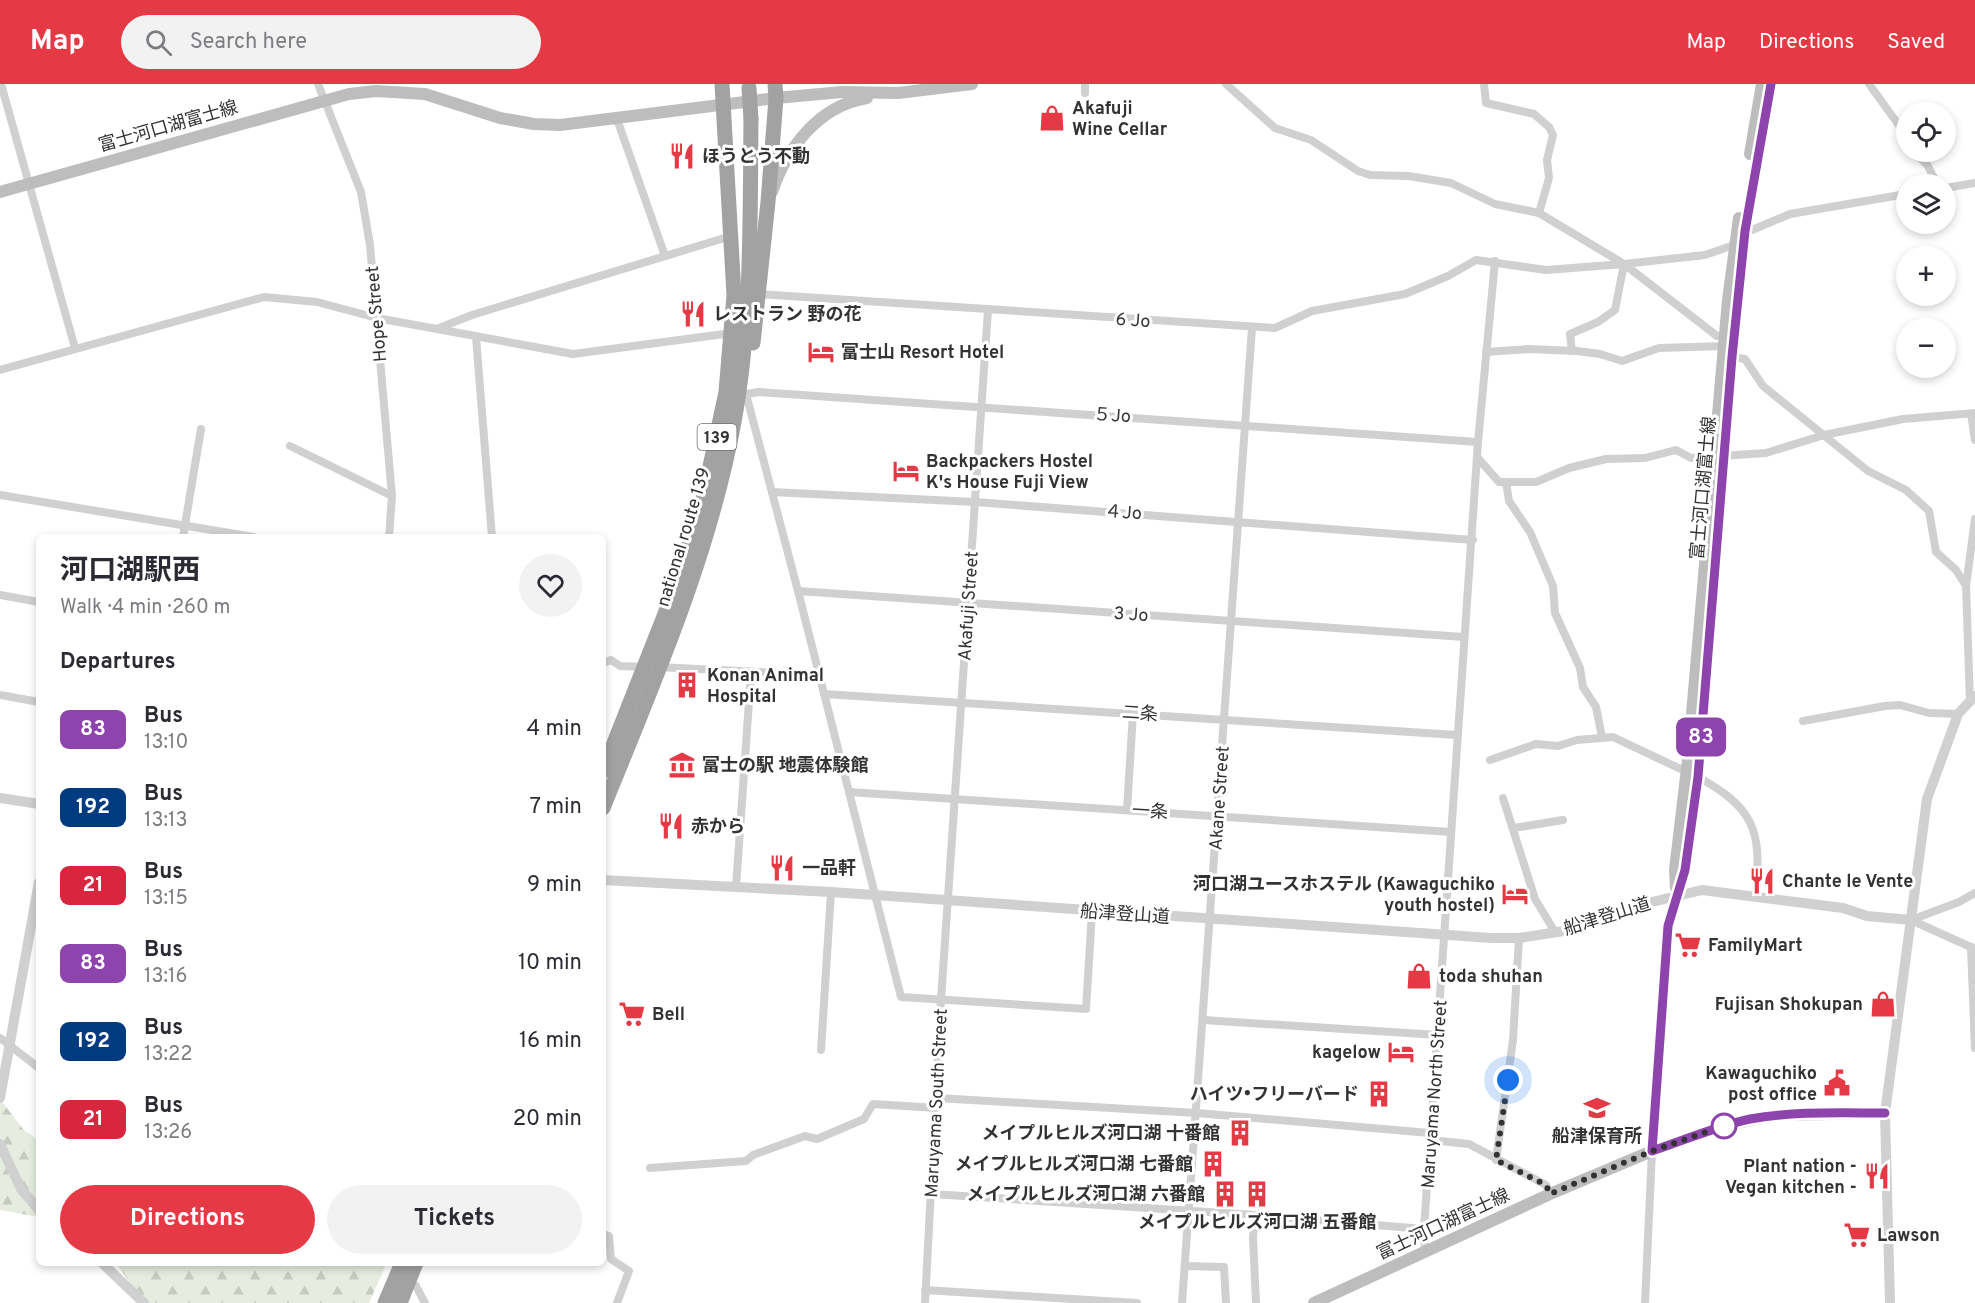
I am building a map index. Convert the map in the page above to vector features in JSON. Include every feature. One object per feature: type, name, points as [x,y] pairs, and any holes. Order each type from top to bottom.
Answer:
[{"type":"highway","name":"national route 139","points":[[606,800],[653,667],[701,508],[726,392],[733,333],[731,236],[722,84]]},
{"type":"highway","name":"national route 139","points":[[606,765],[690,590],[714,508],[734,421],[744,340],[751,119],[749,86]]},
{"type":"highway","points":[[734,421],[746,394],[759,294],[776,91]]},
{"type":"highway","points":[[385,1303],[401,1266]]},
{"type":"highway","points":[[400,1303],[415,1266]]},
{"type":"main road","points":[[839,88],[861,84]]},
{"type":"main road","name":"富士河口湖富士線","points":[[0,192],[323,99],[376,91],[401,91],[448,100],[500,117],[534,124],[560,125],[724,107],[776,91],[878,84]]},
{"type":"main road","name":"富士河口湖富士線","points":[[839,88],[898,93],[931,86],[972,84]]},
{"type":"main road","name":"富士河口湖富士線","points":[[1652,1151],[1668,926],[1676,895],[1675,870],[1693,774],[1719,457],[1724,341],[1734,245],[1762,84]]},
{"type":"main road","name":"富士河口湖富士線","points":[[1719,457],[1745,231],[1771,84]]},
{"type":"main road","points":[[768,202],[782,164],[800,139],[821,118],[858,99],[898,93]]},
{"type":"main road","name":"富士河口湖富士線","points":[[1314,1303],[1550,1194],[1652,1151],[1726,1125],[1750,1119],[1807,1113],[1885,1113]]},
{"type":"street","points":[[1,84],[75,348]]},
{"type":"street","name":"Hope Street","points":[[318,84],[361,192],[370,245],[392,496],[389,534]]},
{"type":"street","points":[[1226,84],[1275,128],[1298,133],[1358,171],[1370,175],[1409,176],[1451,183],[1495,204],[1539,213],[1624,264],[1724,341]]},
{"type":"street","points":[[1484,84],[1486,104],[1534,114],[1550,127],[1553,135],[1547,160],[1549,178],[1539,213]]},
{"type":"street","points":[[1869,84],[1896,121]]},
{"type":"street","points":[[617,119],[665,256]]},
{"type":"street","points":[[1956,186],[1975,183]]},
{"type":"street","points":[[1734,245],[1745,231],[1799,212],[1896,196]]},
{"type":"street","points":[[438,328],[472,315],[731,236]]},
{"type":"street","name":"6 Jo","points":[[759,294],[1275,328],[1312,311],[1405,294],[1449,276],[1476,260],[1546,270],[1704,255],[1734,245]]},
{"type":"street","name":"Maruyama North Street","points":[[1425,1253],[1424,1229],[1446,936],[1457,735],[1473,540],[1478,442],[1495,261]]},
{"type":"street","points":[[1572,351],[1570,334],[1598,322],[1615,310],[1624,264]]},
{"type":"street","points":[[0,370],[264,297],[317,302],[376,318],[573,354],[733,333]]},
{"type":"street","name":"Akafuji Street","points":[[948,902],[988,310]]},
{"type":"street","name":"Akane Street","points":[[1182,1303],[1252,328]]},
{"type":"street","points":[[476,337],[492,534]]},
{"type":"street","points":[[1486,352],[1528,349],[1572,351],[1600,354],[1623,361],[1659,348],[1724,341]]},
{"type":"street","points":[[1732,357],[1745,359],[1763,386],[1868,471],[1906,490],[1929,511],[1936,552],[1956,570],[1966,586]]},
{"type":"street","name":"５Jo","points":[[746,394],[759,392],[981,406],[1478,442]]},
{"type":"street","points":[[746,394],[901,997],[1086,1009],[1092,912]]},
{"type":"street","points":[[1477,457],[1499,482],[1536,482],[1569,468],[1606,459],[1645,458],[1676,450],[1691,458],[1766,453],[1824,435],[1903,419],[1973,414],[1975,440]]},
{"type":"street","points":[[184,534],[201,429]]},
{"type":"street","points":[[290,446],[392,496]]},
{"type":"street","points":[[1506,482],[1509,501],[1530,532],[1553,586],[1555,613],[1580,668],[1583,687],[1596,706],[1602,737]]},
{"type":"street","name":"４Jo","points":[[772,492],[975,502],[1473,540]]},
{"type":"street","points":[[0,495],[237,534]]},
{"type":"street","points":[[1890,1303],[1885,1113],[1927,799],[1958,714],[1973,699],[1966,586],[1975,519]]},
{"type":"street","name":"3 Jo","points":[[798,591],[1464,637]]},
{"type":"street","points":[[0,595],[36,601]]},
{"type":"street","points":[[606,662],[611,660],[620,666],[819,675]]},
{"type":"street","points":[[736,887],[751,673]]},
{"type":"street","name":"二条","points":[[824,694],[1457,735]]},
{"type":"street","points":[[0,695],[36,701]]},
{"type":"street","points":[[1803,721],[1900,705],[1929,713],[1958,714]]},
{"type":"street","points":[[1127,810],[1133,713]]},
{"type":"street","points":[[1490,760],[1536,744],[1558,746],[1602,737],[1621,740],[1693,774],[1727,792],[1740,805],[1751,824],[1758,862],[1756,890]]},
{"type":"street","name":"一条","points":[[849,792],[1451,832]]},
{"type":"street","points":[[0,798],[36,804]]},
{"type":"street","points":[[1503,798],[1535,899],[1555,932]]},
{"type":"street","points":[[1514,828],[1563,820]]},
{"type":"street","name":"船津登山道","points":[[606,880],[831,892],[1446,936],[1519,938],[1555,932],[1676,895],[1702,890],[1843,908],[1867,916],[1911,920]]},
{"type":"street","points":[[821,1050],[831,892]]},
{"type":"street","points":[[1911,920],[1975,893]]},
{"type":"street","points":[[0,1098],[4,1042],[36,896]]},
{"type":"street","name":"Maruyama South Street","points":[[924,1303],[948,902]]},
{"type":"street","points":[[1911,920],[1973,948],[1975,1048]]},
{"type":"street","points":[[1496,1160],[1513,1040],[1519,938]]},
{"type":"street","points":[[1203,1020],[1438,1035]]},
{"type":"street","points":[[4,1042],[36,1066]]},
{"type":"street","points":[[937,1098],[1197,1113],[1430,1137],[1468,1144],[1546,1185],[1550,1194]]},
{"type":"street","points":[[650,1168],[746,1161],[753,1155],[805,1136],[817,1139],[864,1119],[873,1104],[937,1108]]},
{"type":"street","points":[[0,1144],[21,1189],[36,1206]]},
{"type":"street","points":[[1645,1303],[1652,1151]]},
{"type":"street","points":[[932,1194],[1189,1210],[1424,1229]]},
{"type":"street","points":[[1255,1215],[1252,1237],[1256,1303]]},
{"type":"street","points":[[606,1235],[609,1236],[611,1259],[629,1271],[617,1303]]},
{"type":"street","points":[[105,1266],[144,1303]]},
{"type":"street","points":[[1185,1266],[1224,1267],[1226,1303]]},
{"type":"street","points":[[416,1286],[425,1303]]},
{"type":"street","points":[[925,1290],[1137,1303]]},
{"type":"green space","points":[[0,1099],[23,1129],[36,1139],[36,1216],[0,1210]]},
{"type":"green space","points":[[118,1266],[385,1267],[369,1303],[144,1303]]},
{"type":"bus line","name":"83","points":[[1771,84],[1745,231],[1706,658],[1698,777],[1685,870],[1668,926],[1652,1151],[1750,1119],[1807,1113],[1885,1113]]},
{"type":"place","name":"Akafuji Wine Cellar","points":[[1052,118]]},
{"type":"place","name":"ほうとう不動","points":[[682,156]]},
{"type":"place","name":"レストラン 野の花","points":[[693,314]]},
{"type":"place","name":"富士山 Resort Hotel","points":[[821,352]]},
{"type":"place","name":"Backpackers Hostel K's House Fuji View","points":[[906,471]]},
{"type":"place","name":"Konan Animal Hospital","points":[[687,685]]},
{"type":"place","name":"富士の駅 地震体験館","points":[[682,765]]},
{"type":"place","name":"赤から","points":[[671,826]]},
{"type":"place","name":"一品軒","points":[[782,868]]},
{"type":"place","name":"Chante le Vente","points":[[1762,881]]},
{"type":"place","name":"河口湖ユースホステル (Kawaguchiko youth hostel)","points":[[1515,894]]},
{"type":"place","name":"FamilyMart","points":[[1688,945]]},
{"type":"place","name":"toda shuhan","points":[[1419,976]]},
{"type":"place","name":"Fujisan Shokupan","points":[[1883,1004]]},
{"type":"place","name":"Bell","points":[[632,1014]]},
{"type":"place","name":"kagelow","points":[[1401,1052]]},
{"type":"place","name":"Kawaguchiko post office","points":[[1837,1083]]},
{"type":"place","name":"ハイツ•フリーバード","points":[[1379,1094]]},
{"type":"place","name":"船津保育所","points":[[1597,1108]]},
{"type":"place","name":"メイプルヒルズ河口湖 十番館","points":[[1240,1133]]},
{"type":"place","name":"メイプルヒルズ河口湖 七番館","points":[[1213,1164]]},
{"type":"place","name":"Plant nation - Vegan kitchen -","points":[[1877,1176]]},
{"type":"place","name":"メイプルヒルズ河口湖 六番館","points":[[1225,1194]]},
{"type":"place","name":"メイプルヒルズ河口湖 五番館","points":[[1257,1194]]},
{"type":"place","name":"Lawson","points":[[1857,1235]]},
{"type":"route","points":[[1508,1080],[1496,1160],[1546,1185],[1550,1194],[1652,1151],[1726,1125],[1724,1126]]}]
